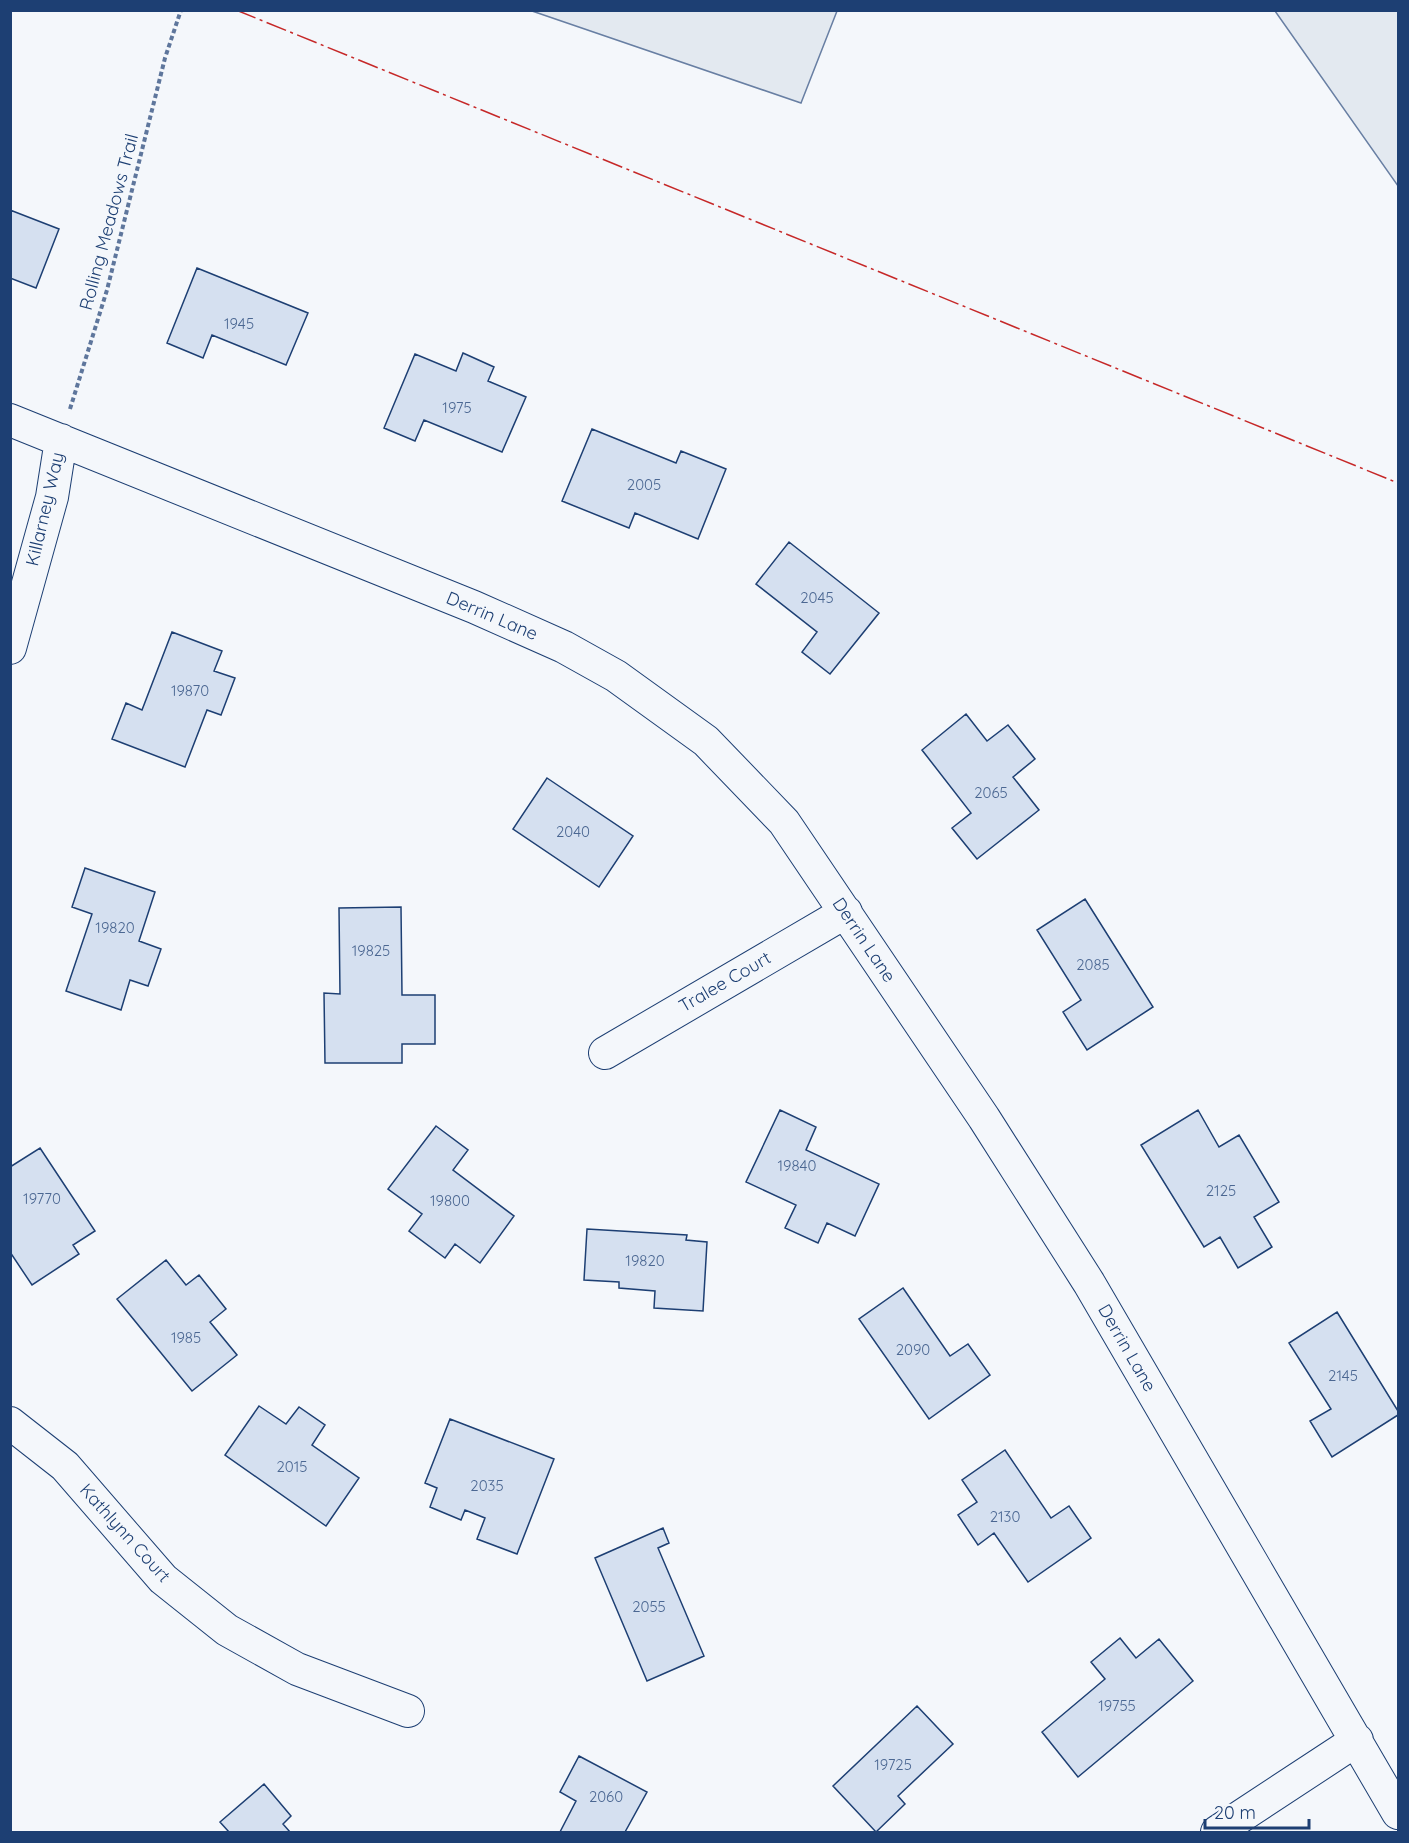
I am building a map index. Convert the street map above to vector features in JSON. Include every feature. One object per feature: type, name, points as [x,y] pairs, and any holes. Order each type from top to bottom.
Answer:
[{"type":"street","name":"Derrin Lane","points":[[10,420],[474,607],[564,647],[616,676],[706,741],[722,757],[784,822],[984,1118],[1089,1283],[1398,1813]]},
{"type":"street","name":"Killarney Way","points":[[10,648],[52,497],[61,440]]},
{"type":"street","name":"Tralee Court","points":[[605,1053],[846,912]]},
{"type":"street","name":"Kathlynn Court","points":[[10,1423],[65,1466],[163,1579],[227,1630],[297,1669],[408,1711]]},
{"type":"street","points":[[1217,1833],[1357,1740]]},
{"type":"path","name":"Rolling Meadows Trail","points":[[61,440],[106,290],[165,58],[181,10]]},
{"type":"shaded area","points":[[532,11],[837,11],[801,103]]},
{"type":"shaded area","points":[[1275,11],[1398,11],[1398,186]]},
{"type":"building","points":[[10,210],[59,229],[36,288],[10,278]]},
{"type":"building","points":[[197,268],[308,313],[286,365],[212,335],[203,358],[167,343]]},
{"type":"building","points":[[463,353],[494,367],[488,381],[526,397],[502,452],[424,420],[415,441],[384,428],[415,354],[456,371]]},
{"type":"building","points":[[592,429],[676,463],[681,451],[726,469],[698,539],[635,513],[629,528],[562,501]]},
{"type":"building","points":[[789,542],[879,613],[830,674],[802,652],[817,632],[756,584]]},
{"type":"building","points":[[172,632],[222,651],[214,671],[235,678],[221,715],[207,710],[185,767],[112,739],[126,703],[142,710]]},
{"type":"building","points":[[966,714],[987,741],[1008,725],[1035,759],[1013,777],[1039,810],[977,859],[952,828],[971,813],[922,750]]},
{"type":"building","points":[[547,778],[633,836],[599,887],[513,829]]},
{"type":"building","points":[[85,868],[155,892],[139,941],[161,949],[148,986],[130,980],[121,1010],[66,991],[92,914],[72,907]]},
{"type":"building","points":[[1085,899],[1153,1007],[1087,1050],[1063,1012],[1081,1000],[1037,930]]},
{"type":"building","points":[[401,907],[402,995],[435,995],[435,1044],[402,1044],[402,1063],[325,1063],[324,993],[340,994],[339,908]]},
{"type":"building","points":[[780,1110],[816,1127],[806,1150],[879,1184],[855,1236],[827,1223],[818,1243],[785,1228],[796,1205],[746,1182]]},
{"type":"building","points":[[1198,1110],[1219,1147],[1239,1135],[1279,1202],[1254,1217],[1272,1247],[1238,1268],[1220,1237],[1204,1247],[1141,1145]]},
{"type":"building","points":[[436,1126],[468,1150],[453,1170],[514,1216],[480,1263],[455,1244],[445,1258],[409,1231],[422,1214],[388,1189]]},
{"type":"building","points":[[40,1148],[95,1231],[73,1245],[79,1254],[32,1285],[10,1252],[10,1167]]},
{"type":"building","points":[[587,1229],[687,1235],[686,1240],[707,1242],[703,1311],[654,1308],[655,1291],[619,1288],[619,1282],[584,1280]]},
{"type":"building","points":[[166,1260],[186,1285],[199,1275],[226,1309],[210,1322],[237,1355],[192,1391],[117,1299]]},
{"type":"building","points":[[903,1288],[950,1356],[968,1344],[990,1375],[929,1419],[859,1319]]},
{"type":"building","points":[[1337,1312],[1398,1411],[1398,1415],[1332,1457],[1310,1421],[1331,1409],[1289,1343]]},
{"type":"building","points":[[259,1406],[286,1424],[299,1407],[325,1425],[312,1445],[359,1478],[326,1526],[225,1455]]},
{"type":"building","points":[[450,1419],[554,1459],[517,1554],[477,1539],[485,1518],[465,1510],[461,1520],[430,1507],[437,1488],[425,1483]]},
{"type":"building","points":[[1005,1450],[1051,1518],[1069,1506],[1091,1538],[1028,1582],[994,1533],[978,1545],[958,1515],[977,1502],[962,1480]]},
{"type":"building","points":[[663,1528],[669,1543],[658,1548],[704,1656],[647,1681],[595,1558]]},
{"type":"building","points":[[1120,1638],[1136,1658],[1159,1639],[1193,1681],[1078,1777],[1042,1732],[1105,1679],[1091,1662]]},
{"type":"building","points":[[917,1706],[953,1744],[898,1796],[905,1804],[876,1832],[833,1786]]},
{"type":"building","points":[[579,1756],[647,1792],[625,1832],[560,1832],[576,1801],[560,1792]]},
{"type":"building","points":[[264,1784],[291,1816],[283,1824],[290,1832],[229,1832],[220,1822]]},
{"type":"power","points":[[236,10],[1398,483]]}]
